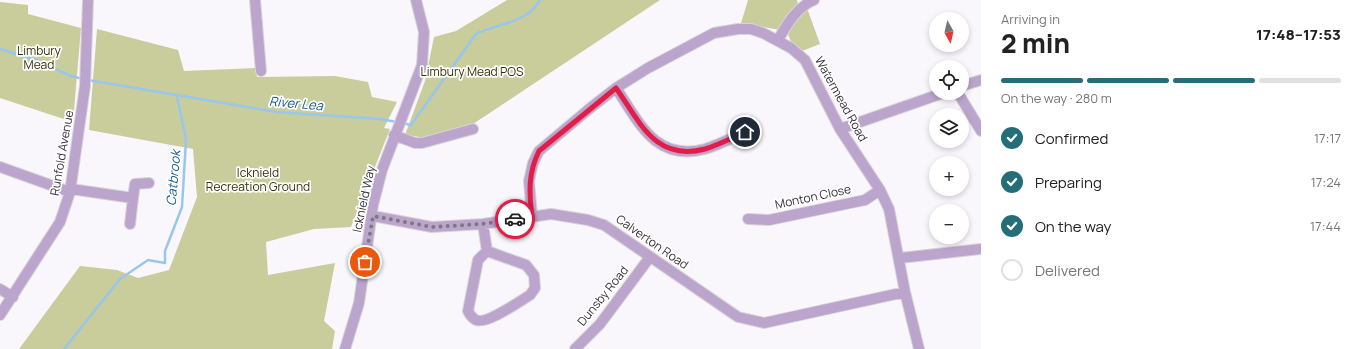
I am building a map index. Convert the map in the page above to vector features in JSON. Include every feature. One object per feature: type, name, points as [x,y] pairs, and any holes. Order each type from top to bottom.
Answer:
[{"type":"street","name":"Runfold Avenue","points":[[0,315],[60,222],[71,190],[85,86],[88,0]]},
{"type":"street","points":[[256,0],[261,71]]},
{"type":"street","name":"Icknield Way","points":[[345,349],[359,303],[373,216],[373,205],[382,170],[422,65],[424,32],[416,0]]},
{"type":"street","points":[[778,40],[799,9],[814,0]]},
{"type":"street","name":"Watermead Road","points":[[532,217],[529,181],[533,163],[539,151],[616,88],[648,68],[714,33],[726,30],[751,30],[778,40],[791,48],[805,60],[840,129],[880,190],[889,209],[900,258],[905,292],[919,349]]},
{"type":"street","points":[[969,84],[981,80]]},
{"type":"street","points":[[616,88],[648,134],[659,145],[674,150],[691,152],[706,148],[745,132]]},
{"type":"street","points":[[840,129],[929,98]]},
{"type":"street","points":[[962,100],[981,131]]},
{"type":"street","points":[[396,131],[415,143],[422,143],[473,129]]},
{"type":"street","points":[[0,167],[71,190],[133,198]]},
{"type":"street","points":[[130,224],[135,184],[149,183]]},
{"type":"street","name":"Monton Close","points":[[748,219],[769,220],[865,200],[880,190]]},
{"type":"street","name":"Calverton Road","points":[[373,216],[432,227],[482,224],[551,214],[599,223],[738,317],[753,321],[764,322],[796,316],[905,292]]},
{"type":"street","points":[[482,224],[487,251]]},
{"type":"street","points":[[900,258],[981,249]]},
{"type":"street","points":[[487,251],[526,265],[534,275],[535,288],[530,295],[486,320],[477,321],[470,316],[468,311],[478,260],[487,251]]},
{"type":"street","name":"Dunsby Road","points":[[575,349],[600,324],[650,257]]},
{"type":"street","points":[[0,289],[13,297]]},
{"type":"green space","name":"Limbury Mead POS","points":[[507,0],[660,0],[473,124],[427,138],[405,135],[425,81],[434,37],[456,31]]},
{"type":"green space","points":[[748,0],[797,0],[798,5],[780,30],[741,23]]},
{"type":"green space","name":"Limbury Mead","points":[[0,2],[28,5],[28,14],[81,28],[73,122],[0,98]]},
{"type":"green space","points":[[807,8],[820,44],[802,51],[791,42],[788,34],[796,18]]},
{"type":"green space","name":"Icknield Recreation Ground","points":[[97,29],[178,50],[184,71],[256,68],[257,77],[335,76],[368,82],[372,97],[397,102],[384,128],[390,129],[351,227],[314,229],[266,242],[268,275],[335,263],[324,321],[335,331],[332,349],[19,349],[80,266],[117,270],[138,278],[169,270],[197,197],[193,149],[89,130]]},
{"type":"waterway","name":"River Lea","points":[[402,123],[411,125],[476,34],[511,22],[527,14],[540,0]]},
{"type":"waterway","name":"River Lea","points":[[0,49],[36,60],[71,76],[83,79]]},
{"type":"waterway","name":"River Lea","points":[[88,80],[276,112],[380,119],[397,122]]},
{"type":"waterway","name":"Catbrook","points":[[64,349],[120,279],[148,260],[165,263],[165,251],[182,207],[186,140],[177,96]]},
{"type":"way so far","points":[[365,262],[373,216],[432,227],[482,224],[515,219]]},
{"type":"route","points":[[515,219],[532,217],[529,181],[533,163],[539,151],[560,132],[616,88],[648,134],[659,145],[674,150],[691,152],[706,148],[745,132]]}]
